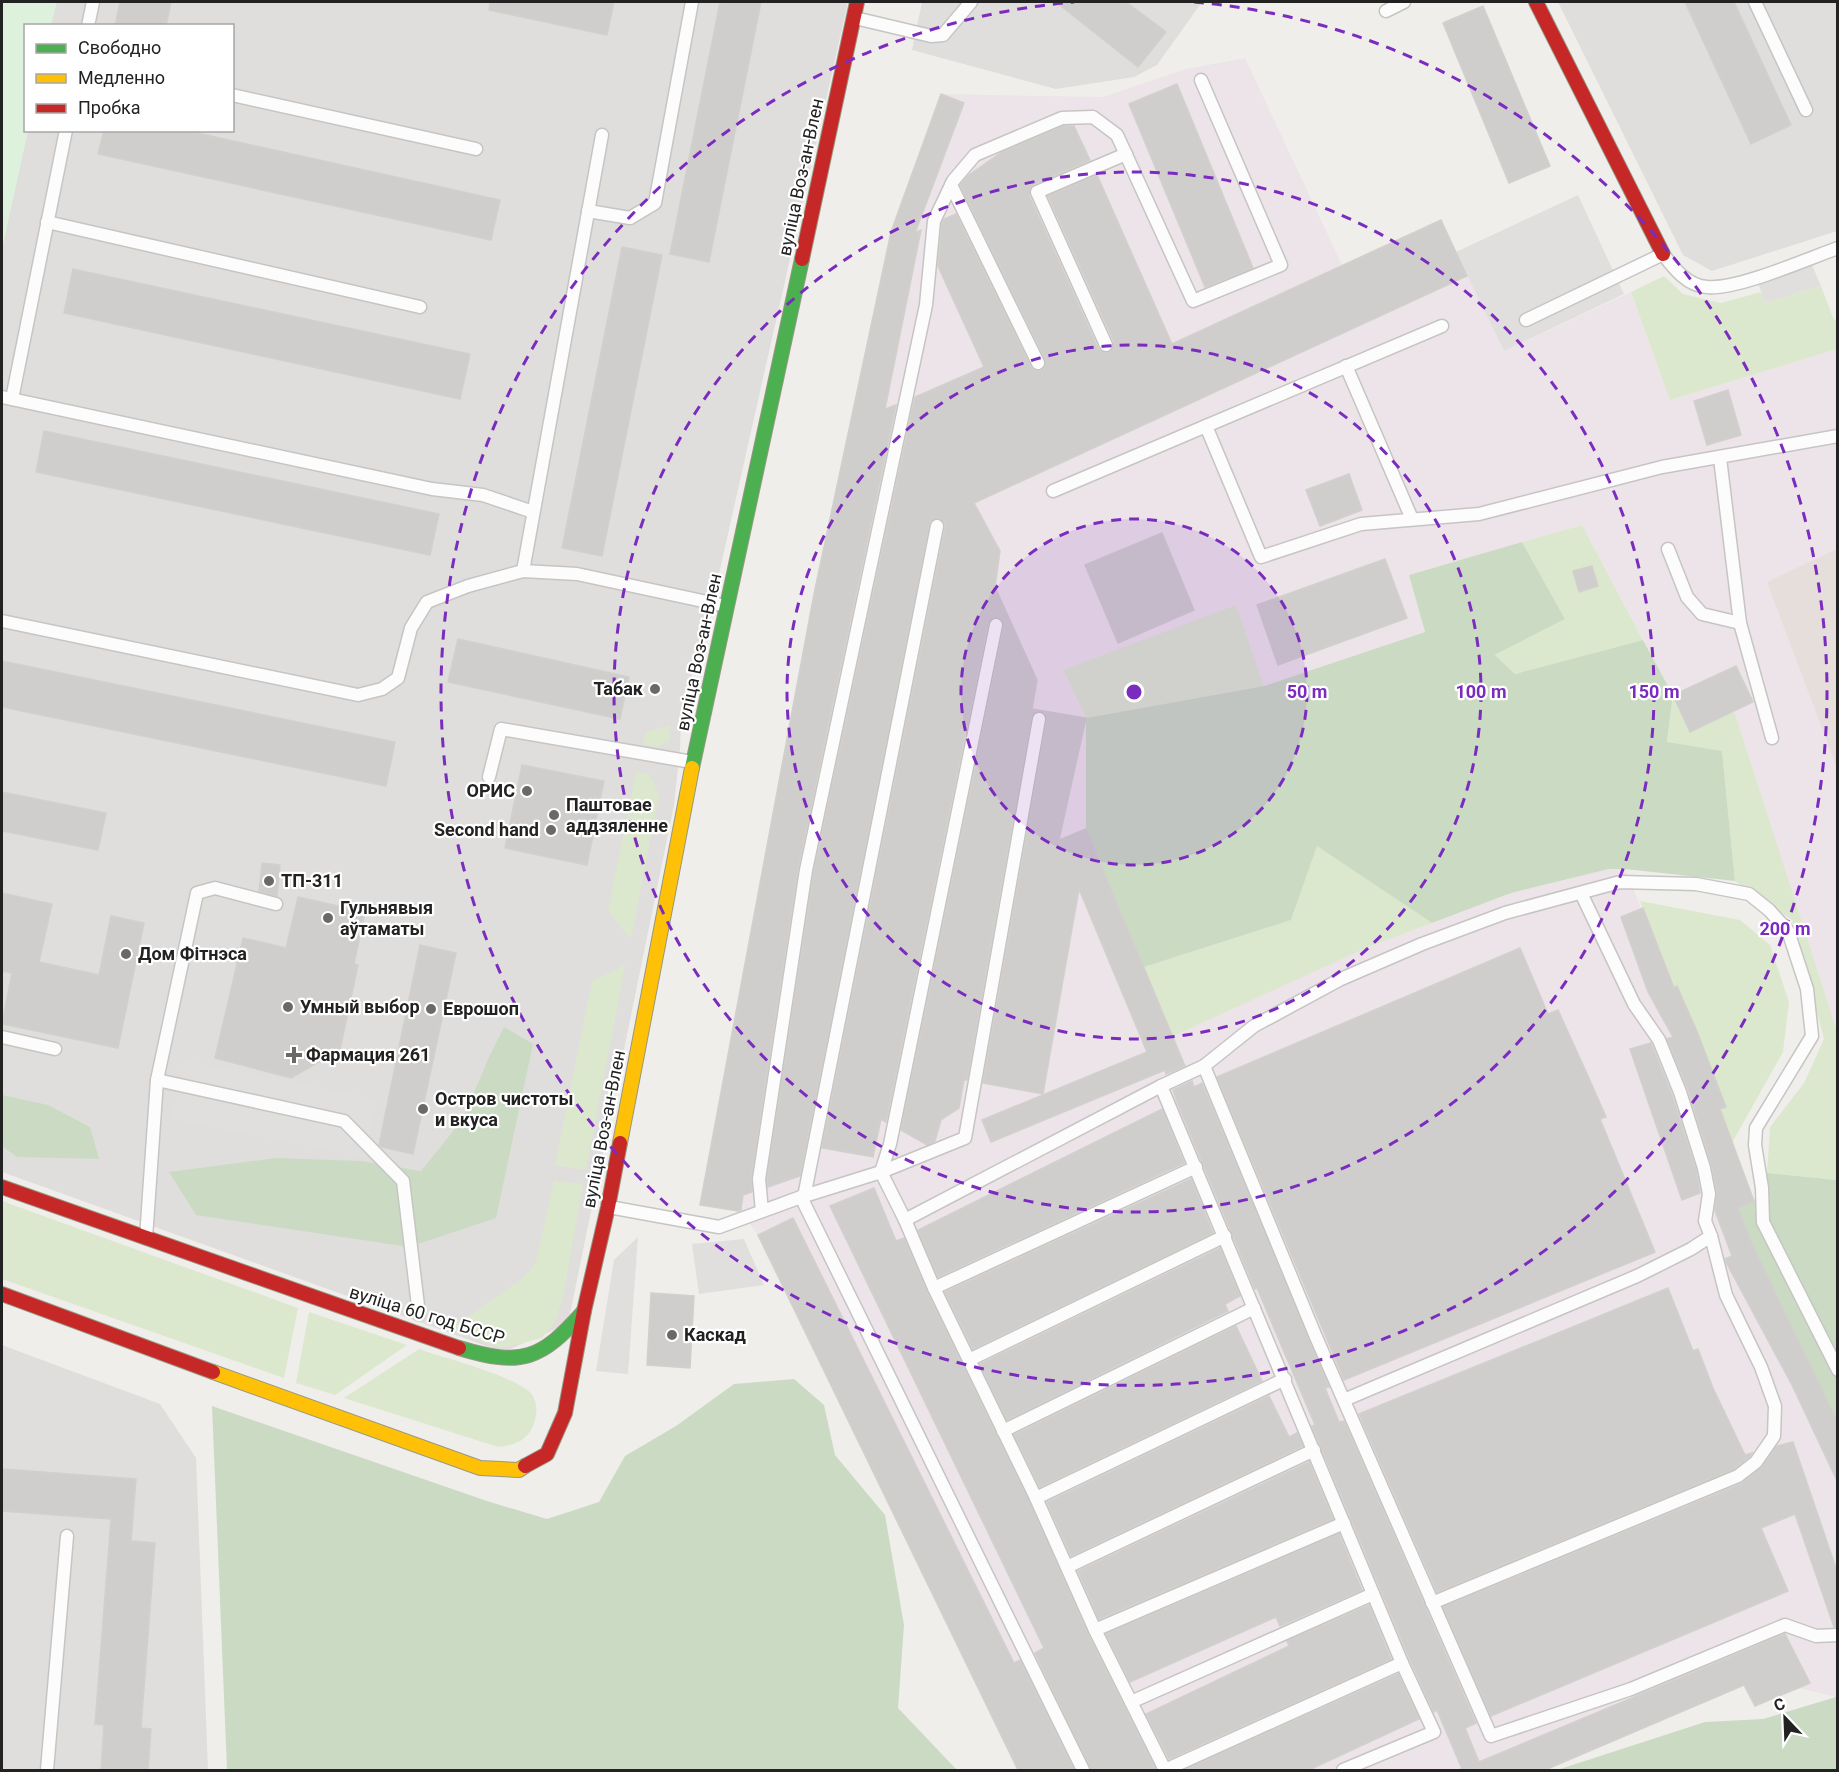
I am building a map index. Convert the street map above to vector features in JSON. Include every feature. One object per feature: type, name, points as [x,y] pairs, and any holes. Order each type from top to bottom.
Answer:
[{"type":"main road","name":"вуліца Воз-ан-Влен","points":[[584,1311],[608,1207],[693,763],[857,2]]},
{"type":"main road","points":[[1536,2],[1664,255]]},
{"type":"main road","name":"вуліца 60 год БССР","points":[[2,1187],[321,1302],[364,1314],[431,1339],[497,1358],[527,1357],[557,1341],[584,1311]]},
{"type":"main road","points":[[2,1294],[480,1468],[519,1470],[547,1454],[565,1413],[584,1311]]},
{"type":"lane","points":[[88,24],[93,2]]},
{"type":"lane","points":[[588,211],[630,218],[655,203],[692,2]]},
{"type":"lane","points":[[854,17],[931,36],[943,35],[971,2]]},
{"type":"lane","points":[[1386,11],[1404,2]]},
{"type":"lane","points":[[1755,2],[1806,110]]},
{"type":"lane","points":[[762,1211],[759,1179],[806,870],[926,305],[934,221],[951,185],[975,155],[1062,118],[1093,117],[1117,135],[1193,301],[1281,265],[1201,80]]},
{"type":"lane","points":[[234,95],[476,148]]},
{"type":"lane","points":[[66,132],[7,398],[432,489],[483,495],[533,512]]},
{"type":"lane","points":[[523,572],[602,135]]},
{"type":"lane","points":[[1106,345],[1037,192],[1126,154]]},
{"type":"lane","points":[[951,185],[1038,363]]},
{"type":"lane","points":[[47,222],[420,307]]},
{"type":"lane","points":[[1526,320],[1664,255],[1673,269],[1689,281],[1707,287],[1739,283],[1838,248]]},
{"type":"lane","points":[[1053,491],[1442,326]]},
{"type":"lane","points":[[1346,366],[1412,519]]},
{"type":"lane","points":[[1206,426],[1261,557],[1361,524],[1479,514],[1662,467],[1838,436]]},
{"type":"lane","points":[[1720,458],[1740,623],[1772,738]]},
{"type":"lane","points":[[936,526],[803,1197],[1083,1770]]},
{"type":"lane","points":[[1668,549],[1687,597],[1702,614],[1740,623]]},
{"type":"lane","points":[[2,621],[358,695],[382,689],[398,678],[411,628],[427,602],[468,586],[523,572],[577,574],[727,606]]},
{"type":"lane","points":[[996,625],[890,1144],[881,1172],[905,1220],[934,1288],[1036,1498],[1095,1630],[1165,1770],[1402,1663]]},
{"type":"lane","points":[[608,1207],[719,1227],[881,1172],[965,1138],[1040,719]]},
{"type":"lane","points":[[489,777],[501,729],[693,763]]},
{"type":"lane","points":[[905,1220],[1161,1086],[1204,1066],[1254,1026],[1341,979],[1422,944],[1505,913],[1620,882],[1696,884],[1749,894],[1769,910],[1788,931],[1807,988],[1812,1036],[1756,1128],[1755,1145],[1762,1188],[1763,1222],[1838,1370]]},
{"type":"lane","points":[[146,1239],[157,1080],[197,893],[215,888],[276,904]]},
{"type":"lane","points":[[1432,1603],[1738,1476],[1756,1462],[1774,1436],[1775,1406],[1761,1366],[1726,1295],[1705,1221],[1709,1194],[1706,1177],[1680,1092],[1659,1040],[1635,1004],[1581,893]]},
{"type":"lane","points":[[2,1038],[55,1049]]},
{"type":"lane","points":[[1204,1066],[1344,1400],[1491,1736],[1631,1689],[1785,1625],[1816,1636],[1838,1635]]},
{"type":"lane","points":[[157,1080],[344,1121],[403,1181],[419,1314]]},
{"type":"lane","points":[[1161,1086],[1402,1663],[1434,1732],[1343,1770]]},
{"type":"lane","points":[[934,1288],[1196,1167]]},
{"type":"lane","points":[[969,1360],[1225,1236]]},
{"type":"lane","points":[[1344,1400],[1637,1276],[1691,1249],[1711,1236]]},
{"type":"lane","points":[[1003,1431],[1254,1308]]},
{"type":"lane","points":[[1036,1498],[1285,1379]]},
{"type":"lane","points":[[1066,1567],[1314,1450]]},
{"type":"lane","points":[[1095,1630],[1344,1522]]},
{"type":"lane","points":[[47,1770],[67,1536]]},
{"type":"lane","points":[[1131,1702],[1373,1594]]},
{"type":"shaded area","points":[[2,2],[848,2],[704,640],[693,670],[681,719],[674,805],[568,1324],[503,1352],[2,1172]]},
{"type":"shaded area","points":[[922,2],[1202,2],[1157,65],[1134,77],[1056,89],[912,50]]},
{"type":"shaded area","points":[[1558,2],[1837,2],[1837,231],[1712,271],[1683,255]]},
{"type":"shaded area","points":[[1245,58],[1342,265],[1441,220],[1504,351],[1631,292],[1670,400],[1837,349],[1837,1031],[1733,712],[1690,732],[1673,695],[1582,525],[1409,575],[1425,632],[1264,686],[1235,606],[1063,671],[1086,718],[1086,829],[1366,948],[1511,893],[1609,869],[1625,869],[1674,987],[1677,986],[1726,1107],[1720,1110],[1754,1201],[1738,1208],[1753,1246],[1837,1423],[1836,1697],[1799,1688],[1755,1706],[1744,1685],[1545,1770],[1018,1770],[758,1235],[741,1212],[700,1205],[891,232],[941,94],[1103,97],[1186,69]]},
{"type":"shaded area","points":[[1578,195],[1624,294],[1504,351],[1456,252]]},
{"type":"shaded area","points":[[1809,258],[1821,286],[1765,303],[1756,277]]},
{"type":"shaded area","points":[[1837,549],[1837,768],[1767,582]]},
{"type":"shaded area","points":[[184,1060],[377,1099],[365,1157],[172,1119]]},
{"type":"shaded area","points":[[638,1237],[628,1374],[596,1371],[614,1260]]},
{"type":"shaded area","points":[[744,1239],[764,1285],[699,1294],[692,1244]]},
{"type":"shaded area","points":[[2,1345],[160,1404],[196,1458],[208,1770],[2,1770]]},
{"type":"green space","points":[[2,2],[57,2],[51,24],[24,24],[24,132],[28,132],[2,249]]},
{"type":"green space","points":[[1664,276],[1683,294],[1721,303],[1761,292],[1765,303],[1821,286],[1834,320],[1837,319],[1837,349],[1670,400],[1631,292]]},
{"type":"green space","points":[[1582,525],[1643,640],[1515,674],[1495,655],[1565,619],[1522,542]]},
{"type":"green space","points":[[1522,542],[1565,619],[1495,655],[1515,674],[1643,640],[1673,695],[1667,742],[1722,751],[1735,881],[1609,869],[1511,893],[1432,923],[1317,846],[1291,920],[1144,967],[1086,829],[1086,718],[1264,686],[1425,632],[1409,575]]},
{"type":"green space","points":[[1236,605],[1264,686],[1086,718],[1063,670]]},
{"type":"green space","points":[[1673,695],[1690,732],[1734,711],[1837,1031],[1837,1180],[1767,1173],[1770,1127],[1804,1083],[1824,1039],[1792,920],[1735,881],[1722,751],[1667,743]]},
{"type":"green space","points":[[670,725],[669,741],[658,747],[643,744],[646,732]]},
{"type":"green space","points":[[636,772],[649,774],[659,794],[631,939],[608,911]]},
{"type":"green space","points":[[1317,845],[1432,923],[1366,948],[1173,1036],[1144,967],[1291,920]]},
{"type":"green space","points":[[1640,901],[1740,920],[1770,945],[1789,1002],[1783,1052],[1732,1143],[1720,1109],[1725,1107]]},
{"type":"green space","points":[[625,965],[586,1170],[555,1165],[592,981]]},
{"type":"green space","points":[[504,1027],[533,1044],[496,1218],[409,1247],[196,1215],[169,1172],[276,1158],[361,1161],[421,1171],[463,1119]]},
{"type":"green space","points":[[2,1095],[48,1105],[90,1127],[99,1159],[17,1157],[2,1146]]},
{"type":"green space","points":[[1767,1173],[1837,1180],[1837,1423],[1753,1246],[1738,1208],[1754,1201]]},
{"type":"green space","points":[[554,1181],[583,1184],[562,1301],[554,1323],[542,1338],[501,1348],[448,1330],[523,1278],[536,1262]]},
{"type":"green space","points":[[2,1201],[298,1308],[284,1378],[2,1279]]},
{"type":"green space","points":[[309,1312],[407,1345],[335,1395],[296,1383]]},
{"type":"green space","points":[[419,1349],[498,1375],[526,1389],[536,1403],[536,1416],[528,1434],[520,1441],[498,1447],[344,1398]]},
{"type":"green space","points":[[794,1379],[824,1405],[835,1455],[885,1515],[904,1625],[898,1708],[957,1770],[227,1770],[212,1406],[487,1501],[547,1519],[599,1502],[625,1456],[676,1426],[734,1384]]},
{"type":"green space","points":[[1836,1697],[1837,1770],[1557,1770],[1705,1722],[1763,1719]]},
{"type":"building","points":[[120,2],[171,2],[166,24],[115,24]]},
{"type":"building","points":[[490,2],[614,2],[607,35],[489,10]]},
{"type":"building","points":[[720,2],[761,2],[709,262],[670,254]]},
{"type":"building","points":[[1056,2],[1126,2],[1166,32],[1138,67]]},
{"type":"building","points":[[1685,2],[1734,2],[1791,125],[1751,144]]},
{"type":"building","points":[[1483,6],[1550,166],[1509,183],[1443,23]]},
{"type":"building","points":[[1177,84],[1253,268],[1205,287],[1129,104]]},
{"type":"building","points":[[941,94],[964,103],[915,233],[921,230],[885,409],[896,405],[798,868],[751,1178],[752,1192],[743,1195],[741,1210],[738,1211],[700,1205],[814,594],[891,232]]},
{"type":"building","points":[[1064,126],[1074,126],[1090,160],[1034,184],[1030,188],[1029,195],[1098,348],[1105,353],[1112,350],[1114,342],[1048,196],[1097,175],[1172,344],[1441,220],[1467,276],[974,503],[1000,551],[995,587],[1037,680],[1032,709],[1086,718],[1059,840],[1086,829],[1185,1066],[1166,1074],[1165,1070],[991,1142],[982,1120],[1147,1052],[1079,889],[1043,1094],[983,1083],[1047,720],[1045,713],[1037,711],[1031,718],[967,1080],[964,1080],[959,1108],[941,1120],[935,1141],[927,1145],[901,1130],[1004,627],[1002,619],[994,617],[988,623],[886,1122],[881,1119],[873,1157],[822,1148],[945,528],[945,523],[939,518],[930,521],[800,1176],[768,1187],[767,1179],[814,871],[915,397],[984,367],[938,266],[942,223],[944,219],[956,214],[1031,367],[1037,371],[1042,370],[1046,364],[1045,359],[960,185],[969,175],[1002,152]]},
{"type":"building","points":[[104,132],[193,132],[500,200],[491,240],[98,154]]},
{"type":"building","points":[[622,247],[662,255],[602,556],[562,548]]},
{"type":"building","points":[[73,269],[470,354],[460,399],[64,313]]},
{"type":"building","points":[[1728,390],[1741,435],[1707,445],[1694,401]]},
{"type":"building","points":[[44,431],[439,514],[430,555],[36,472]]},
{"type":"building","points":[[1349,474],[1362,510],[1320,526],[1306,490]]},
{"type":"building","points":[[1162,533],[1194,610],[1118,643],[1085,565]]},
{"type":"building","points":[[1385,559],[1407,618],[1278,665],[1257,605]]},
{"type":"building","points":[[1592,566],[1598,586],[1579,592],[1573,571]]},
{"type":"building","points":[[458,639],[629,677],[620,719],[448,682]]},
{"type":"building","points":[[2,661],[395,742],[386,786],[2,707]]},
{"type":"building","points":[[1736,666],[1753,702],[1690,732],[1673,695]]},
{"type":"building","name":"Паштовае аддзяленне","points":[[522,765],[604,781],[587,865],[505,848]]},
{"type":"building","points":[[2,792],[106,813],[98,850],[2,831]]},
{"type":"building","name":"ТП-311","points":[[262,863],[280,865],[277,896],[259,891]]},
{"type":"building","points":[[2,893],[52,904],[39,962],[99,975],[111,916],[144,923],[118,1048],[2,1024],[12,973],[2,971]]},
{"type":"building","name":"Умный выбор","points":[[298,897],[365,912],[354,964],[358,965],[340,1050],[291,1078],[215,1058],[243,938],[286,948]]},
{"type":"building","points":[[1643,908],[1674,988],[1677,986],[1696,1029],[1726,1107],[1720,1109],[1754,1201],[1738,1208],[1753,1246],[1838,1423],[1838,1483],[1792,1385],[1725,1259],[1732,1256],[1715,1211],[1717,1193],[1712,1166],[1688,1089],[1667,1039],[1673,1037],[1648,992],[1621,917]]},
{"type":"building","points":[[420,945],[456,953],[413,1154],[379,1145]]},
{"type":"building","points":[[1520,948],[1548,1014],[1558,1010],[1588,1076],[1606,1117],[1600,1119],[1655,1252],[1344,1380],[1217,1077]]},
{"type":"building","points":[[1651,1043],[1672,1095],[1696,1170],[1700,1193],[1682,1200],[1630,1049]]},
{"type":"building","points":[[1192,1081],[1194,1087],[1202,1083],[1329,1387],[1325,1388],[1339,1422],[1344,1421],[1476,1723],[1465,1728],[1479,1762],[1785,1634],[1810,1683],[1755,1706],[1744,1685],[1545,1770],[1458,1770],[1462,1769],[1437,1710],[1434,1712],[1410,1660],[1312,1426],[1315,1425],[1177,1102],[1173,1090]]},
{"type":"building","points":[[1162,1109],[1184,1163],[938,1277],[918,1230]]},
{"type":"building","points":[[1191,1179],[1213,1233],[973,1349],[945,1292]]},
{"type":"building","points":[[874,1188],[896,1241],[904,1238],[927,1292],[1029,1501],[1088,1634],[1156,1770],[1091,1770],[1035,1653],[1044,1648],[830,1206]]},
{"type":"building","points":[[793,1218],[1014,1663],[1020,1660],[1074,1770],[1018,1770],[758,1235]]},
{"type":"building","points":[[1220,1248],[1240,1296],[1225,1304],[1228,1311],[1007,1420],[980,1364]]},
{"type":"building","points":[[1668,1288],[1693,1351],[1698,1349],[1713,1388],[1745,1455],[1752,1453],[1750,1456],[1734,1469],[1437,1592],[1359,1414]]},
{"type":"building","points":[[651,1293],[694,1296],[690,1368],[647,1365]]},
{"type":"building","points":[[1236,1326],[1262,1381],[1040,1487],[1014,1435]]},
{"type":"building","points":[[1269,1396],[1289,1437],[1297,1433],[1303,1446],[1071,1556],[1047,1502]]},
{"type":"building","points":[[1793,1442],[1838,1574],[1838,1627],[1834,1627],[1795,1514],[1761,1528],[1788,1591],[1491,1716],[1443,1607],[1741,1484],[1761,1468],[1777,1446]]},
{"type":"building","points":[[1309,1462],[1333,1519],[1099,1619],[1078,1571]]},
{"type":"building","points":[[2,1469],[136,1479],[131,1541],[155,1543],[141,1728],[151,1729],[148,1770],[101,1770],[104,1725],[95,1724],[111,1519],[2,1511]]},
{"type":"building","points":[[1339,1534],[1362,1590],[1280,1626],[1276,1617],[1130,1682],[1106,1634]]},
{"type":"building","points":[[1369,1605],[1391,1659],[1169,1759],[1146,1714],[1289,1646],[1287,1641]]},
{"type":"building","points":[[1398,1674],[1419,1719],[1309,1770],[1184,1770]]},
{"type":"traffic: fast","points":[[692,768],[802,259]]},
{"type":"traffic: fast","points":[[459,1348],[499,1357],[515,1358],[529,1355],[555,1340],[584,1311]]},
{"type":"traffic: slow","points":[[620,1143],[692,768]]},
{"type":"traffic: slow","points":[[213,1372],[480,1468],[519,1470],[525,1466]]},
{"type":"traffic: jam","points":[[802,259],[857,2]]},
{"type":"traffic: jam","points":[[1536,2],[1663,254]]},
{"type":"traffic: jam","points":[[525,1466],[547,1454],[565,1413],[620,1143]]},
{"type":"traffic: jam","points":[[2,1187],[459,1348]]},
{"type":"traffic: jam","points":[[2,1294],[213,1372]]},
{"type":"place","name":"Табак","points":[[655,689]]},
{"type":"place","name":"ОРИС","points":[[527,791]]},
{"type":"place","name":"Паштовае аддзяленне","points":[[554,815]]},
{"type":"place","name":"Second hand","points":[[551,830]]},
{"type":"place","name":"ТП-311","points":[[269,881]]},
{"type":"place","name":"Гульнявыя аўтаматы","points":[[328,918]]},
{"type":"place","name":"Дом Фітнэса","points":[[126,954]]},
{"type":"place","name":"Умный выбор","points":[[288,1007]]},
{"type":"place","name":"Еврошоп","points":[[431,1009]]},
{"type":"place","name":"Фармация 261","points":[[294,1055]]},
{"type":"place","name":"Остров чистоты и вкуса","points":[[423,1109]]},
{"type":"place","name":"Каскад","points":[[672,1335]]}]
